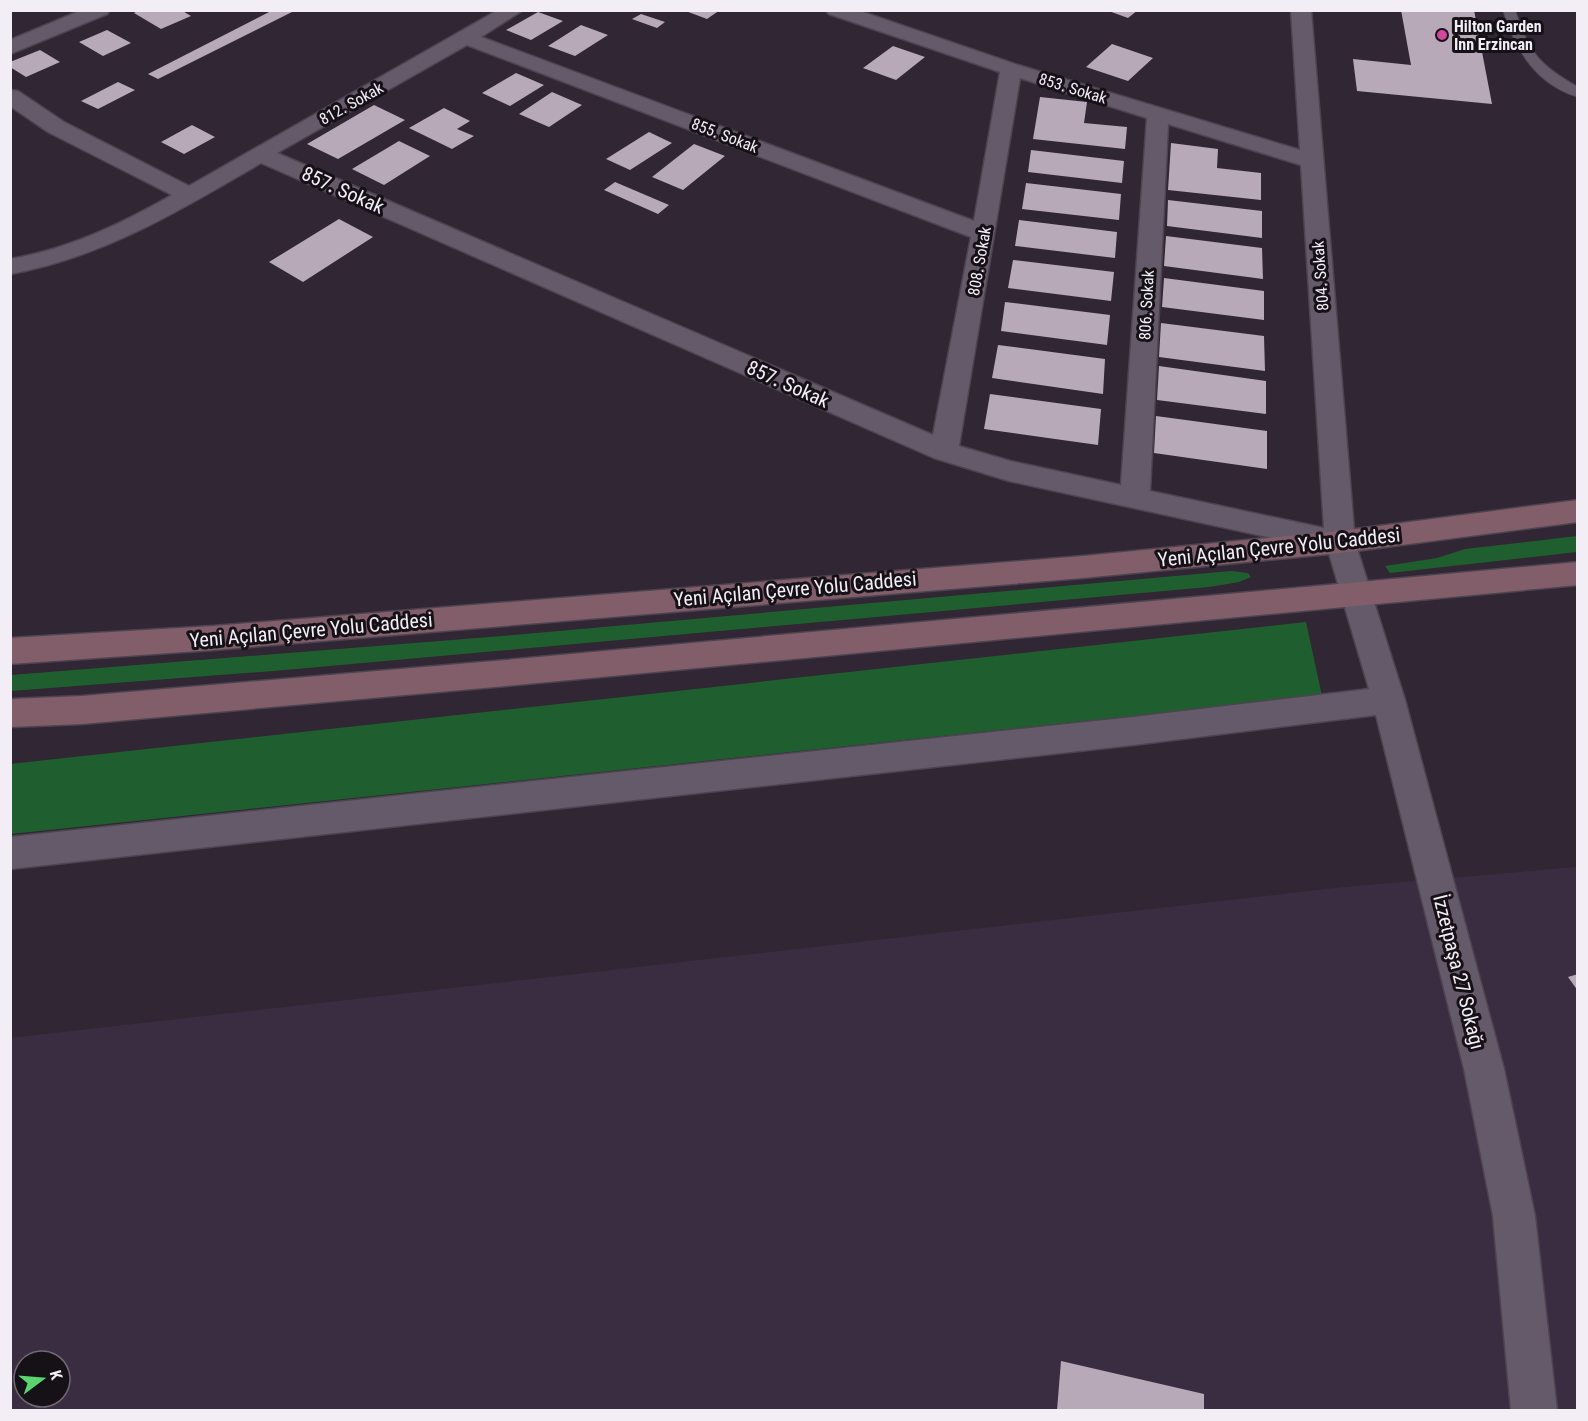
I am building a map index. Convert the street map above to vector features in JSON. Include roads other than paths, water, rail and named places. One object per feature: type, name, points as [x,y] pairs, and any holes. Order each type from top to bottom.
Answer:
[{"type":"main road","name":"Yeni Açılan Çevre Yolu Caddesi","points":[[10,651],[225,638],[1083,567],[1340,542],[1578,511]]},
{"type":"main road","points":[[10,713],[82,710],[506,673],[1578,573]]},
{"type":"street","name":"812. Sokak","points":[[10,267],[34,264],[71,254],[189,195],[513,10]]},
{"type":"street","name":"853. Sokak","points":[[836,10],[1011,69],[1311,161]]},
{"type":"street","name":"804. Sokak","points":[[1301,10],[1340,542]]},
{"type":"street","points":[[10,48],[87,13]]},
{"type":"street","name":"855. Sokak","points":[[466,38],[984,233]]},
{"type":"street","name":"808. Sokak","points":[[944,452],[1011,69]]},
{"type":"street","points":[[10,96],[56,127],[189,195]]},
{"type":"street","name":"806. Sokak","points":[[1135,497],[1158,114]]},
{"type":"street","name":"857. Sokak","points":[[260,154],[944,452],[1009,471],[1340,542]]},
{"type":"street","name":"İzzetpaşa 27 Sokağı","points":[[1340,542],[1358,593],[1389,700],[1484,1069],[1514,1216],[1534,1410]]},
{"type":"street","points":[[10,853],[1110,734],[1389,700]]},
{"type":"lane","points":[[1509,10],[1520,46],[1529,61],[1578,93]]},
{"type":"place","name":"Hilton Garden Inn Erzincan","points":[[1442,35]]}]
